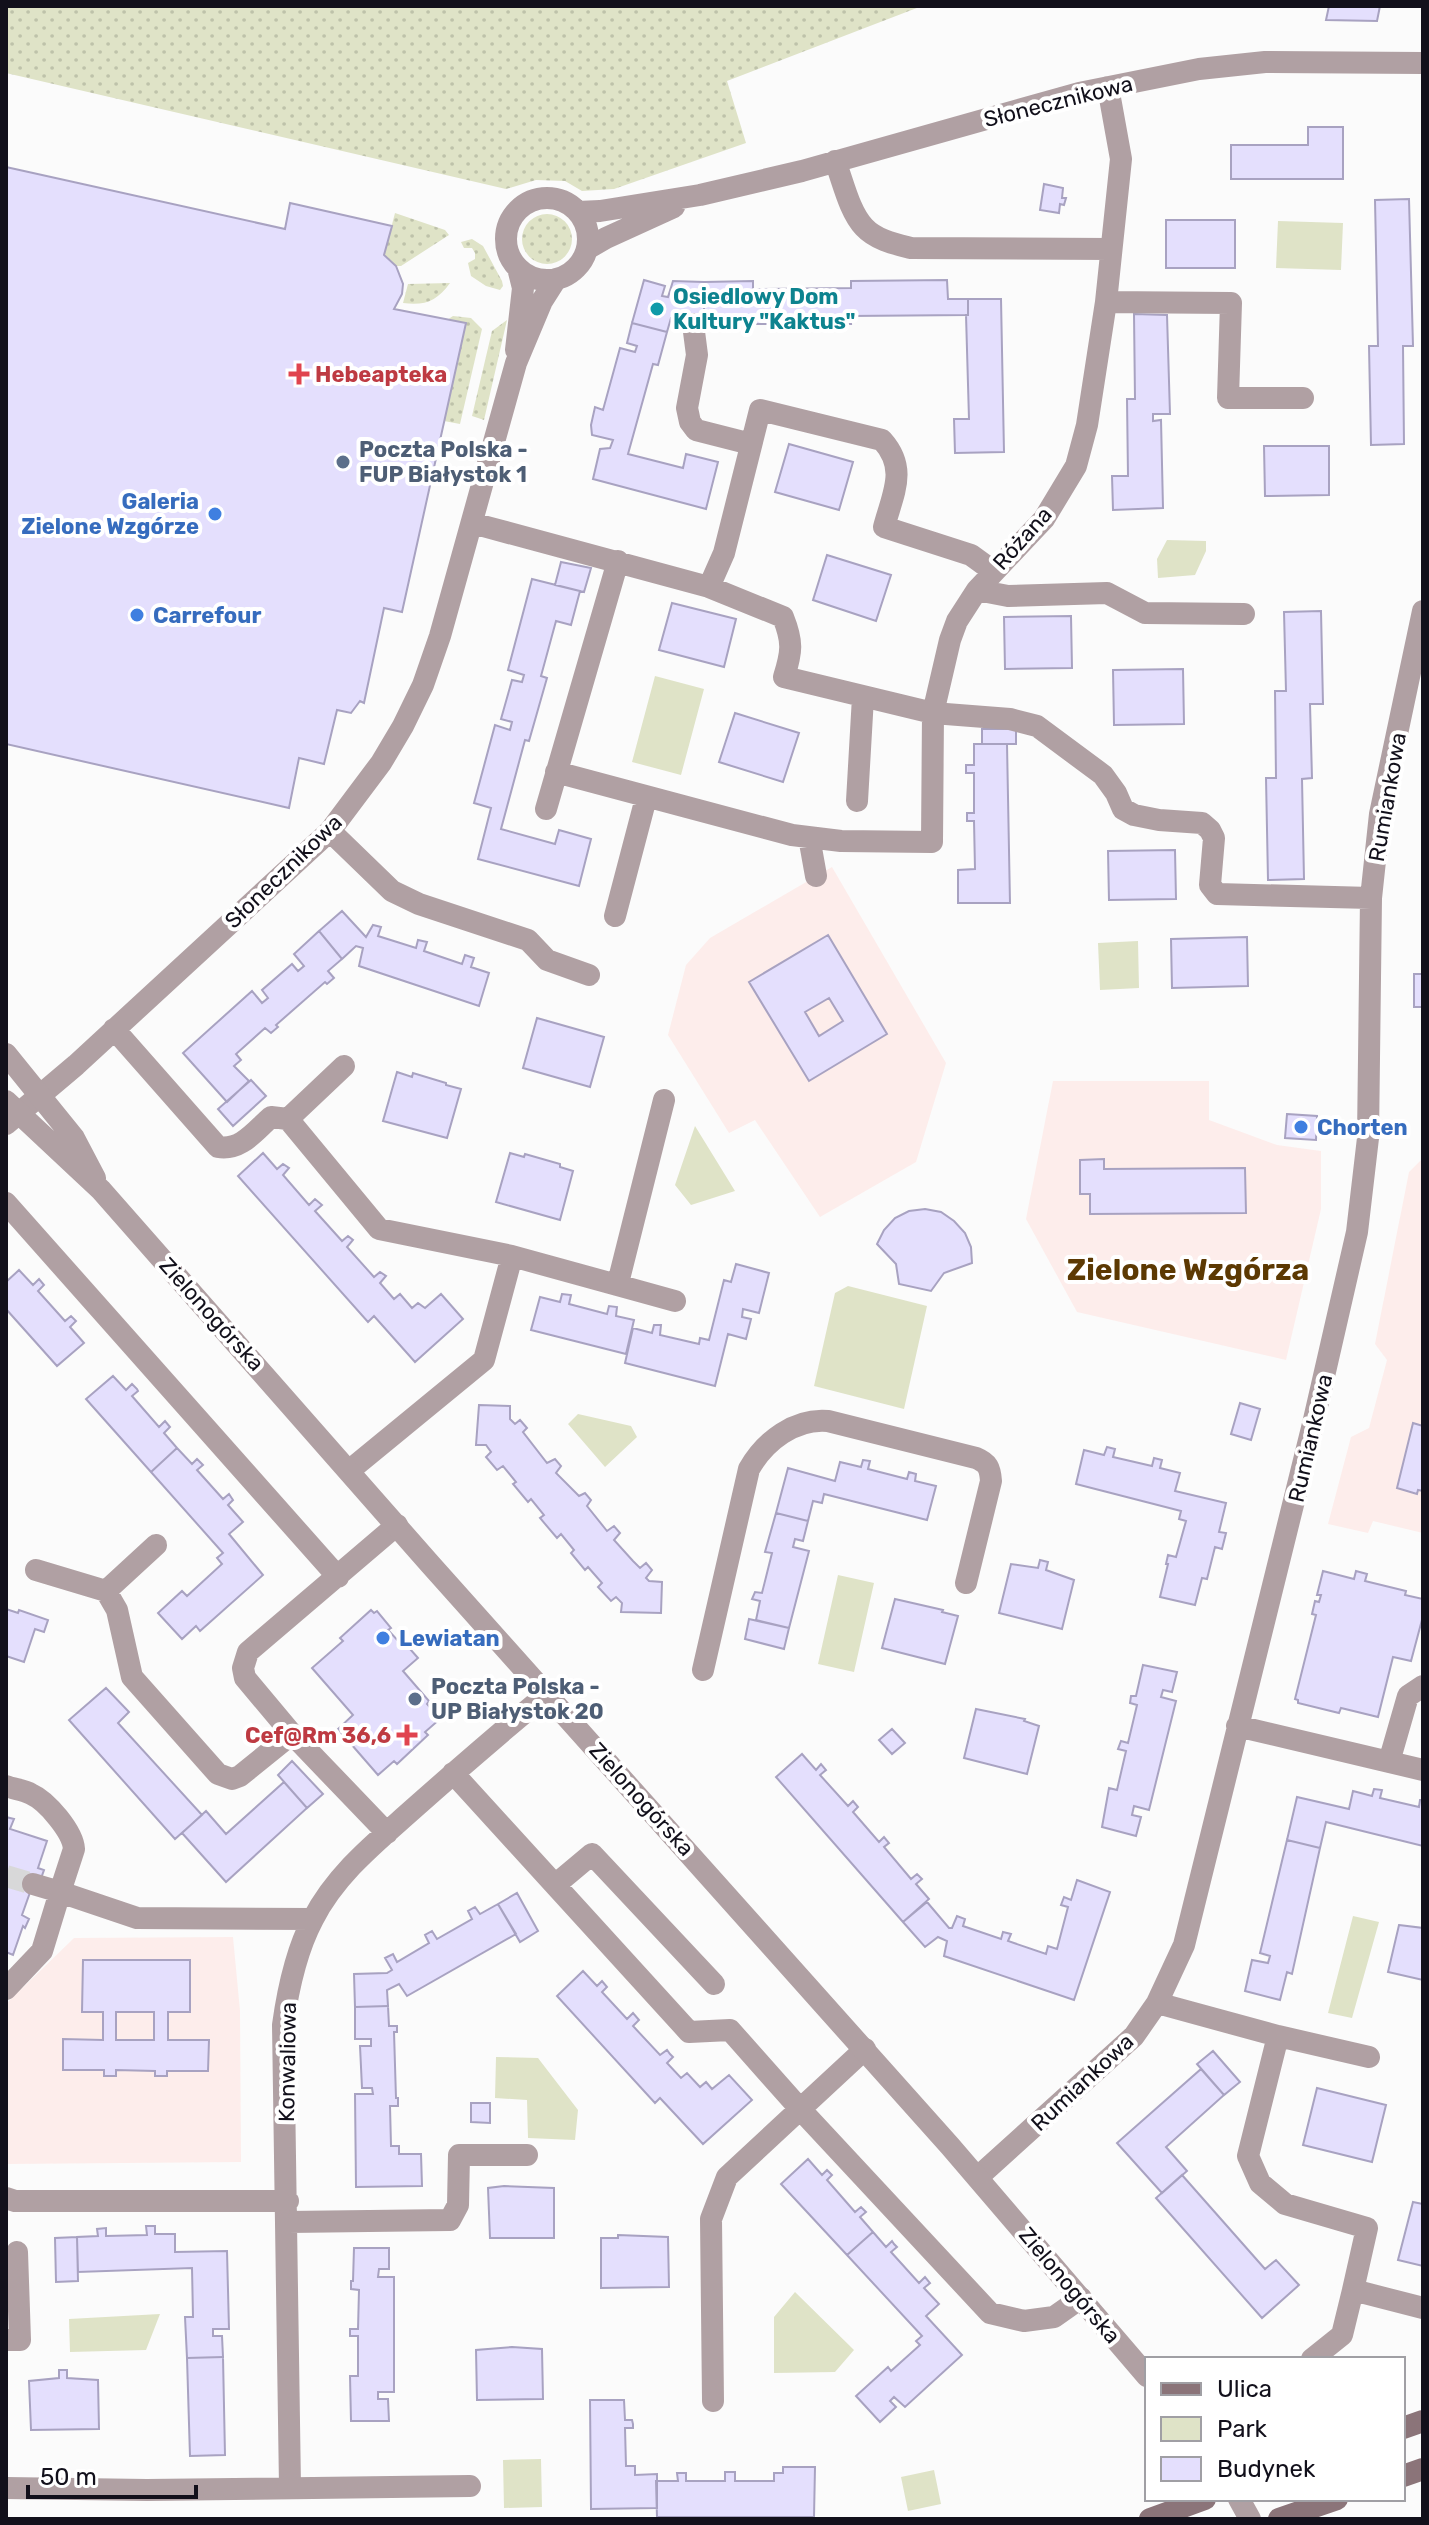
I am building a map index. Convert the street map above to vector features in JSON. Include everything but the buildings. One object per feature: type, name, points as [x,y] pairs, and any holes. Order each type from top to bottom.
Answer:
[{"type":"main road","points":[[1150,2519],[1200,2501]]},
{"type":"main road","points":[[1279,2519],[1331,2501]]},
{"type":"street","name":"Słonecznikowa","points":[[578,212],[700,195],[1079,93],[1199,69],[1265,62],[1423,63]]},
{"type":"street","name":"Różana","points":[[809,837],[841,841],[932,842],[933,713],[957,621],[993,571],[1044,519],[1076,466],[1087,425],[1106,302],[1121,159],[1108,87]]},
{"type":"street","points":[[835,161],[864,227],[886,241],[911,248],[1111,249]]},
{"type":"street","name":"Słonecznikowa","points":[[587,249],[700,195]]},
{"type":"street","points":[[543,198],[556,199],[578,212],[585,223],[587,249],[581,263],[570,273],[556,279],[542,279],[518,268],[509,254],[506,239],[510,222],[520,208],[543,198]]},
{"type":"street","name":"Słonecznikowa","points":[[516,363],[523,288],[518,268]]},
{"type":"street","name":"Słonecznikowa","points":[[10,1113],[42,1095],[330,831],[381,763],[423,685],[440,636],[516,363],[542,301],[556,279]]},
{"type":"street","points":[[1106,302],[1231,303],[1228,398],[1303,398]]},
{"type":"street","points":[[693,324],[697,355],[687,408],[690,422],[696,430],[751,444]]},
{"type":"street","points":[[709,587],[724,553],[760,410],[882,440],[893,452],[897,464],[897,477],[884,527],[971,555],[993,571]]},
{"type":"street","points":[[472,523],[709,587],[783,617],[792,639],[784,677],[933,713],[1010,719],[1037,726],[1103,775],[1123,809],[1134,815],[1159,820],[1202,823],[1210,830],[1214,838],[1210,885],[1217,894],[1371,898]]},
{"type":"street","points":[[546,809],[618,561]]},
{"type":"street","points":[[977,590],[1008,596],[1107,593],[1145,613],[1244,614]]},
{"type":"street","name":"Rumiankowa","points":[[978,2177],[1134,2036],[1157,2003],[1184,1945],[1313,1424],[1357,1232],[1368,1138],[1371,898],[1380,814],[1423,611]]},
{"type":"street","points":[[857,801],[863,697]]},
{"type":"street","points":[[556,772],[646,798],[809,837],[816,876]]},
{"type":"street","points":[[615,916],[646,798]]},
{"type":"street","points":[[330,831],[392,891],[419,904],[528,940],[547,960],[589,975]]},
{"type":"street","points":[[114,1029],[218,1147],[228,1149],[238,1146],[271,1117],[288,1119],[379,1229],[512,1256],[675,1301]]},
{"type":"street","name":"Zielonogórska","points":[[6,1054],[74,1138],[101,1190]]},
{"type":"street","points":[[288,1119],[344,1066]]},
{"type":"street","points":[[618,1283],[664,1100]]},
{"type":"street","name":"Zielonogórska","points":[[10,1113],[101,1190],[978,2177],[1145,2374]]},
{"type":"street","points":[[6,1203],[338,1577]]},
{"type":"street","points":[[350,1470],[484,1360],[512,1256]]},
{"type":"street","points":[[703,1670],[749,1469],[757,1455],[799,1423],[828,1421],[986,1462],[991,1481],[966,1583]]},
{"type":"street","points":[[387,1833],[292,1734],[245,1678],[245,1659],[248,1652],[397,1525]]},
{"type":"street","points":[[106,1591],[156,1545]]},
{"type":"street","points":[[36,1570],[106,1591],[117,1610],[132,1677],[218,1774],[232,1779],[240,1776],[292,1734]]},
{"type":"street","points":[[1389,1762],[1408,1696],[1423,1686]]},
{"type":"street","name":"Konwaliowa","points":[[290,2487],[283,2025],[295,1965],[313,1919],[347,1870],[453,1773],[547,1694]]},
{"type":"street","points":[[1237,1726],[1423,1770]]},
{"type":"street","points":[[453,1773],[689,2032],[730,2030],[990,2313],[1024,2321],[1054,2317],[1081,2298]]},
{"type":"street","points":[[6,1786],[34,1795],[71,1835],[74,1849],[42,1951],[6,1989]]},
{"type":"street","points":[[555,1885],[592,1854],[714,1984]]},
{"type":"street","points":[[33,1884],[137,1918],[313,1919]]},
{"type":"street","points":[[1157,2003],[1369,2057]]},
{"type":"street","points":[[1278,2036],[1248,2156],[1260,2183],[1285,2204],[1367,2228],[1342,2335],[1314,2357]]},
{"type":"street","points":[[713,2401],[711,2219],[727,2177],[865,2049]]},
{"type":"street","points":[[6,2198],[15,2201],[450,2220],[458,2205],[459,2155],[527,2155]]},
{"type":"street","points":[[6,2340],[20,2340],[17,2252]]},
{"type":"street","points":[[1353,2290],[1423,2308]]},
{"type":"street","points":[[6,2488],[147,2490],[470,2486]]},
{"type":"street","points":[[1240,2501],[1250,2519]]},
{"type":"shaded area","points":[[832,867],[946,1063],[916,1162],[820,1217],[755,1120],[729,1133],[668,1035],[686,965],[710,938]]},
{"type":"shaded area","points":[[1053,1081],[1209,1081],[1209,1120],[1277,1145],[1321,1151],[1321,1209],[1286,1360],[1077,1312],[1026,1219]]},
{"type":"shaded area","points":[[1423,1158],[1423,1533],[1373,1521],[1368,1533],[1328,1524],[1351,1437],[1369,1428],[1387,1360],[1375,1344],[1409,1172]]},
{"type":"shaded area","points":[[233,1937],[240,2011],[241,2162],[6,2164],[6,2004],[74,1938]]},
{"type":"green space","points":[[6,6],[922,6],[727,81],[746,143],[614,189],[582,191],[565,181],[536,180],[506,189],[6,73]]},
{"type":"green space","points":[[395,213],[445,230],[449,235],[401,266],[396,266],[384,255]]},
{"type":"green space","points":[[547,214],[564,222],[572,239],[564,256],[547,264],[530,256],[522,239],[530,222]]},
{"type":"green space","points":[[1278,221],[1343,223],[1341,270],[1276,268]]},
{"type":"green space","points":[[472,239],[483,246],[502,281],[500,290],[486,286],[471,276],[468,263],[475,259],[475,253],[472,248],[464,248],[461,242]]},
{"type":"green space","points":[[450,283],[430,301],[403,303],[408,284]]},
{"type":"green space","points":[[453,316],[471,318],[482,329],[460,424],[444,421],[466,324],[447,320]]},
{"type":"green space","points":[[507,320],[484,420],[472,416],[492,331]]},
{"type":"green space","points":[[1167,540],[1206,541],[1206,551],[1195,575],[1158,578],[1157,559]]},
{"type":"green space","points":[[655,676],[704,689],[681,775],[632,762]]},
{"type":"green space","points":[[1138,941],[1139,988],[1100,990],[1098,943]]},
{"type":"green space","points":[[695,1126],[735,1191],[691,1205],[675,1185]]},
{"type":"green space","points":[[848,1286],[927,1306],[904,1409],[814,1386],[835,1293]]},
{"type":"green space","points":[[578,1414],[631,1426],[637,1437],[605,1467],[568,1424]]},
{"type":"green space","points":[[838,1575],[874,1583],[854,1672],[818,1664]]},
{"type":"green space","points":[[1353,1916],[1379,1922],[1352,2018],[1328,2013]]},
{"type":"green space","points":[[496,2057],[538,2058],[578,2110],[575,2140],[528,2138],[527,2100],[495,2098]]},
{"type":"green space","points":[[795,2292],[854,2350],[835,2372],[774,2373],[774,2317]]},
{"type":"green space","points":[[160,2314],[146,2350],[70,2352],[69,2319]]},
{"type":"green space","points":[[541,2459],[542,2507],[504,2508],[503,2460]]},
{"type":"green space","points":[[934,2470],[941,2504],[908,2511],[901,2477]]},
{"type":"tunnel","points":[[6,1876],[33,1884]]},
{"type":"place","name":"Osiedlowy Dom Kultury \"Kaktus\"","points":[[657,309]]},
{"type":"place","name":"Hebeapteka","points":[[299,374]]},
{"type":"place","name":"Poczta Polska - FUP Białystok 1","points":[[343,462]]},
{"type":"place","name":"Galeria Zielone Wzgórze","points":[[215,514]]},
{"type":"place","name":"Carrefour","points":[[137,615]]},
{"type":"place","name":"Chorten","points":[[1301,1127]]},
{"type":"place","name":"Lewiatan","points":[[383,1638]]},
{"type":"place","name":"Poczta Polska - UP Białystok 20","points":[[415,1699]]},
{"type":"place","name":"Cef@Rm 36,6","points":[[407,1735]]},
{"type":"district","name":"Zielone Wzgórza","points":[[1188,1270]]}]
